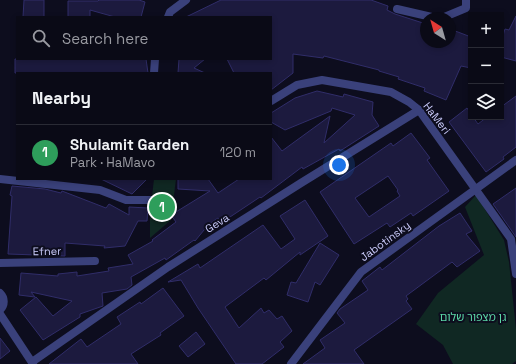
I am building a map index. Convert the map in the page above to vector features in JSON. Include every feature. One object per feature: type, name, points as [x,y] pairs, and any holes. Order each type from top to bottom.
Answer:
[{"type":"street","points":[[168,16],[170,12],[186,0]]},
{"type":"street","points":[[456,12],[466,8],[466,0]]},
{"type":"street","points":[[397,9],[420,14]]},
{"type":"street","points":[[154,72],[155,60]]},
{"type":"street","name":"HaMeri","points":[[272,101],[297,85],[322,80],[391,92],[409,102],[419,110],[511,239],[516,274]]},
{"type":"street","name":"Geva","points":[[33,363],[168,267],[419,110]]},
{"type":"street","name":"Jabotinsky","points":[[291,364],[361,272],[516,160]]},
{"type":"street","points":[[0,179],[100,190],[126,200],[152,200]]},
{"type":"street","name":"Efner","points":[[0,263],[95,261]]},
{"type":"street","points":[[0,293],[4,300],[4,305],[0,310]]},
{"type":"street","points":[[0,314],[33,363]]},
{"type":"green space","points":[[154,180],[176,180],[171,220],[150,238],[150,214]]},
{"type":"green space","name":"גן מצפור שלום","points":[[476,195],[504,240],[509,262],[516,329],[516,361],[512,364],[453,364],[443,345],[416,324],[438,293],[484,255],[465,207]]},
{"type":"building","points":[[24,0],[44,0],[44,16],[23,16]]},
{"type":"building","points":[[139,0],[145,2],[141,16],[111,16],[90,10],[90,16],[68,16],[68,1]]},
{"type":"building","points":[[221,0],[371,0],[388,6],[387,10],[395,14],[420,22],[420,48],[456,48],[456,31],[468,36],[468,67],[461,66],[446,100],[424,91],[425,88],[398,79],[399,77],[379,70],[324,56],[323,58],[293,54],[293,73],[272,89],[272,72],[234,72],[228,60],[272,60],[272,16],[188,16]]},
{"type":"building","points":[[516,16],[516,61],[504,58],[504,32],[505,29],[509,30]]},
{"type":"building","points":[[15,59],[146,60],[148,72],[16,72],[15,73]]},
{"type":"building","points":[[179,60],[204,60],[194,68],[203,72],[178,72]]},
{"type":"building","points":[[317,91],[343,97],[344,94],[373,102],[372,115],[379,126],[340,151],[339,149],[303,169],[302,167],[261,198],[260,197],[221,223],[218,218],[209,224],[195,241],[194,240],[166,260],[165,258],[131,277],[132,285],[127,289],[102,293],[103,306],[80,314],[80,317],[43,340],[20,310],[36,297],[53,316],[72,301],[31,292],[35,297],[19,295],[21,273],[58,276],[58,274],[77,272],[77,276],[109,271],[108,268],[133,264],[128,255],[153,241],[152,240],[176,222],[171,215],[210,191],[178,189],[178,180],[209,180],[218,193],[238,180],[272,180],[272,138],[282,151],[330,116],[324,143],[355,115],[332,108],[331,111],[285,130],[272,123],[272,112],[295,98]]},
{"type":"building","points":[[516,96],[516,147],[503,157],[504,159],[486,172],[449,122],[467,108],[468,120],[475,120],[478,124],[483,120],[504,120],[504,105]]},
{"type":"building","points":[[411,133],[430,158],[427,160],[449,191],[413,216],[411,213],[390,227],[387,223],[354,244],[320,192],[391,143],[393,146]],"holes":[[[388,176],[398,190],[397,191],[400,196],[369,217],[355,198]]]},
{"type":"building","points":[[103,180],[146,180],[132,194]]},
{"type":"building","points":[[12,186],[45,189],[61,193],[62,191],[106,208],[109,204],[129,215],[129,207],[148,208],[147,221],[138,221],[125,246],[104,248],[105,246],[65,243],[65,256],[8,254],[12,196],[10,195]]},
{"type":"building","points":[[516,188],[516,237],[493,204]]},
{"type":"building","points":[[305,200],[328,236],[300,255],[300,252],[266,280],[264,278],[225,307],[239,328],[261,308],[264,313],[269,310],[277,319],[282,316],[292,331],[280,342],[284,347],[262,364],[236,364],[181,280],[168,282],[198,264],[200,268],[263,225],[281,249],[295,239],[280,216]]},
{"type":"building","points":[[460,213],[472,231],[466,234],[480,251],[457,267],[452,262],[406,296],[408,299],[406,301],[412,309],[354,350],[364,364],[303,364],[325,348],[320,340],[345,323],[337,313],[340,309],[368,290],[362,281],[380,267],[382,270],[439,226]]},
{"type":"building","points":[[320,243],[339,255],[320,285],[315,282],[308,302],[287,295],[291,282],[296,283]]},
{"type":"building","points":[[163,288],[184,316],[160,333],[161,335],[131,354],[138,364],[49,364],[81,339],[87,347],[121,324],[117,317],[140,302],[141,304]]},
{"type":"building","points":[[196,332],[205,344],[188,357],[179,346]]},
{"type":"building","points":[[0,338],[10,351],[0,359]]},
{"type":"place","name":"Shulamit Garden","points":[[162,207]]}]
